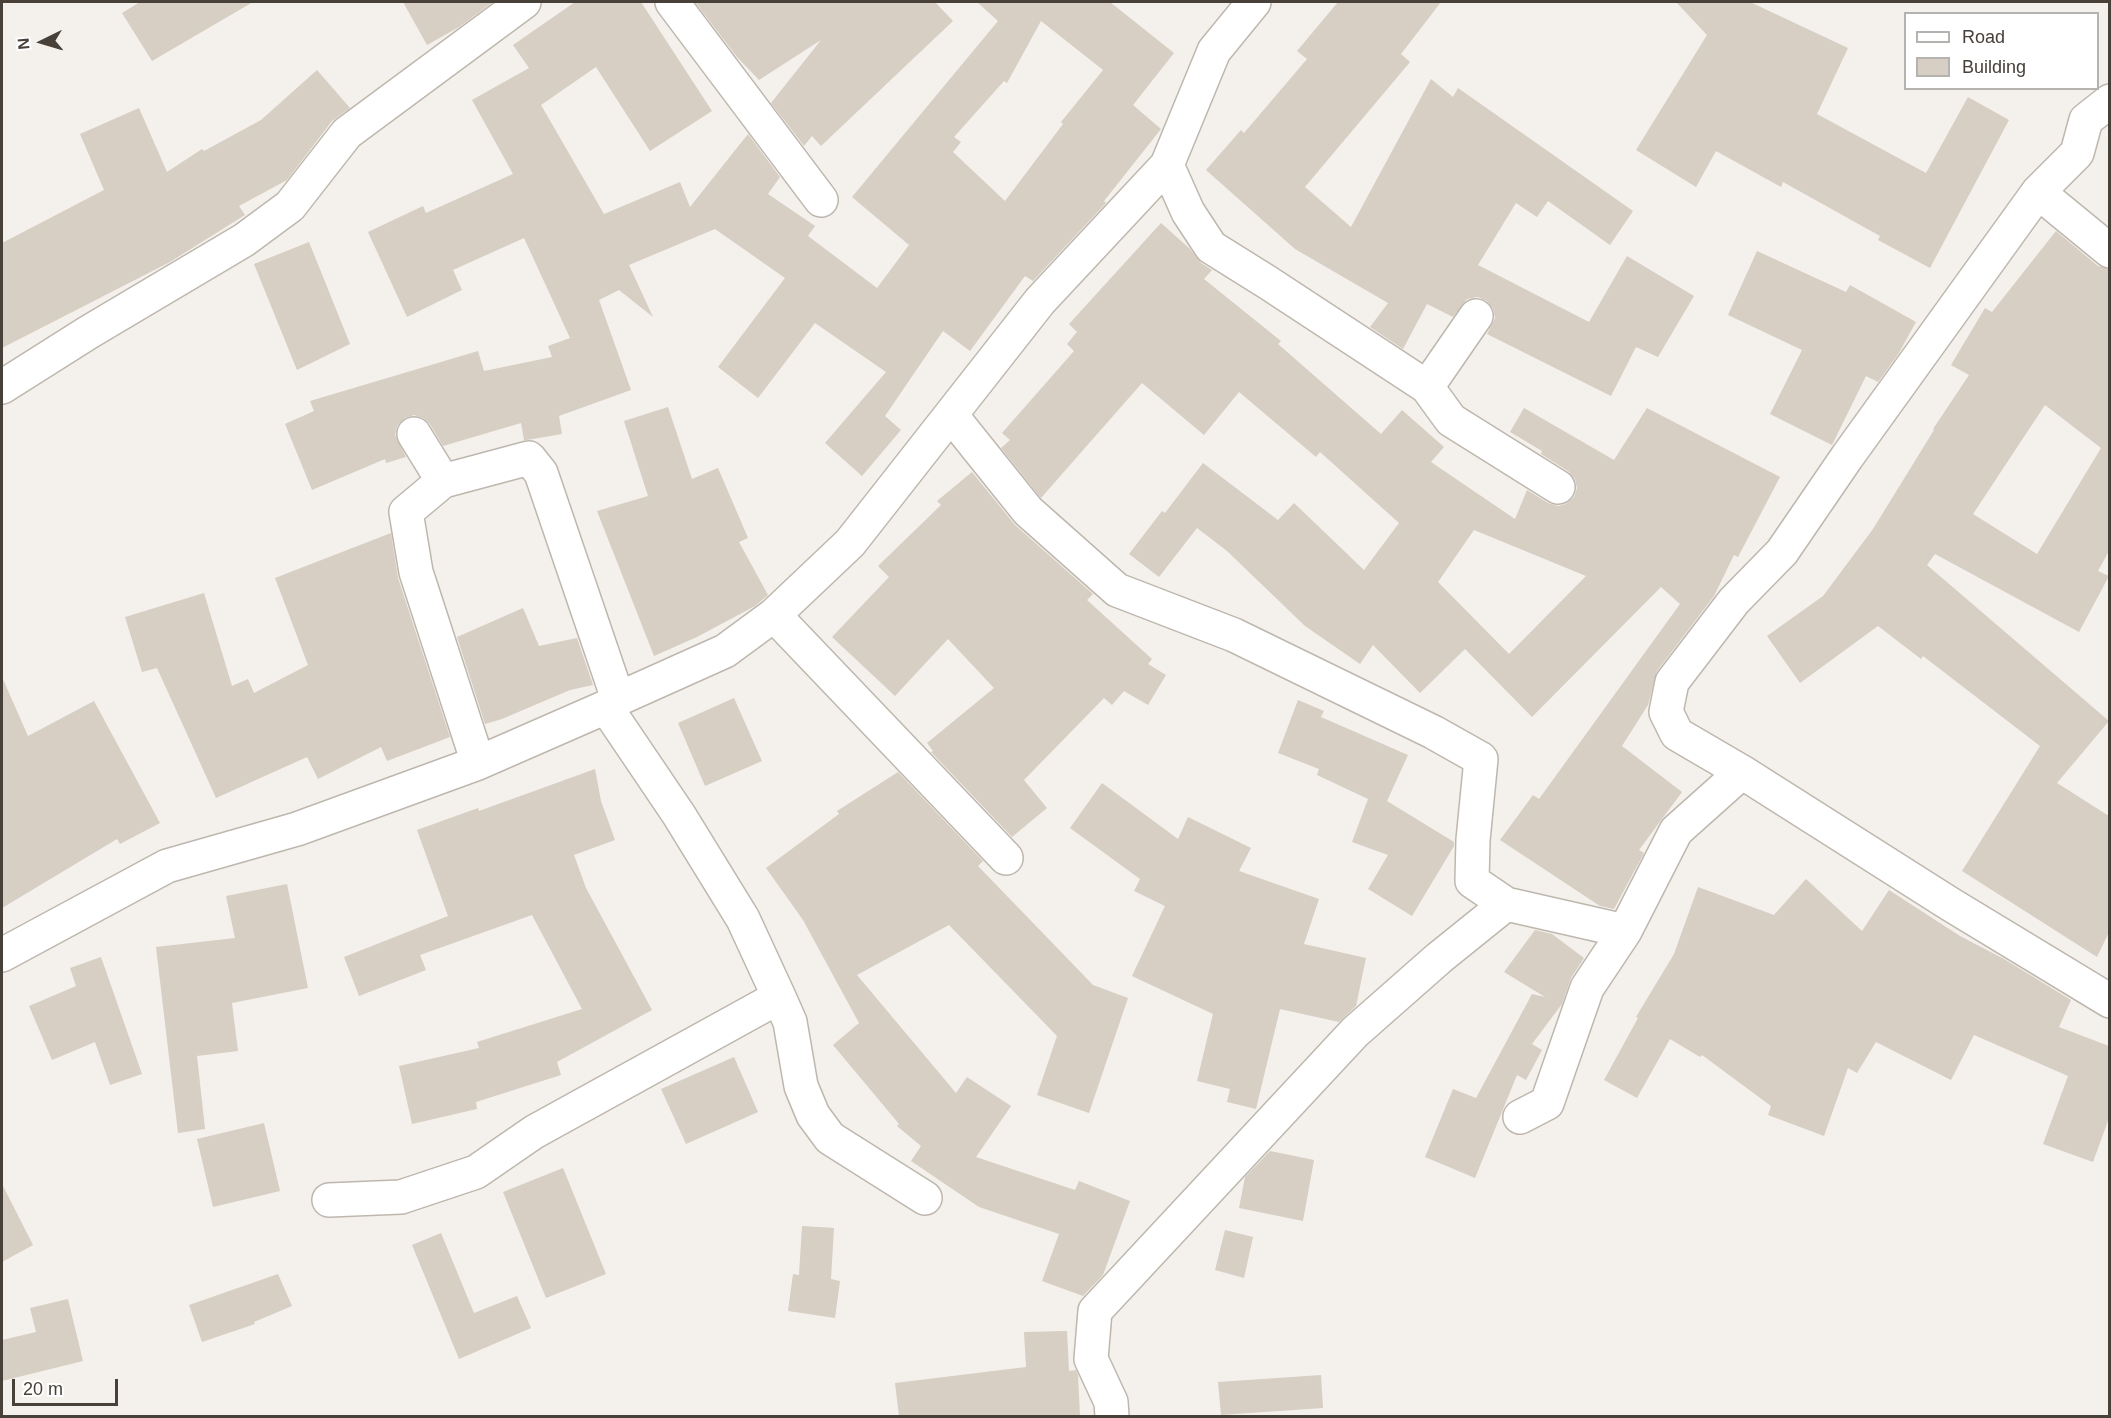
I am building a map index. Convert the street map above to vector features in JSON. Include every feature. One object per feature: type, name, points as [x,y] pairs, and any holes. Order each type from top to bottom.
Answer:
[{"type":"street","points":[[2,387],[88,332],[244,240],[290,206],[347,133],[524,2]]},
{"type":"street","points":[[672,2],[820,200]]},
{"type":"street","points":[[2,956],[167,866],[297,830],[478,763],[725,651],[774,615],[850,543],[1040,301],[1167,165],[1214,51],[1254,2]]},
{"type":"street","points":[[2109,101],[2086,120],[2077,153],[2038,192],[1846,457],[1782,552],[1734,601],[1672,682],[1666,712],[1677,734],[1742,772],[1950,904],[2109,1001]]},
{"type":"street","points":[[1167,165],[1188,212],[1211,247],[1427,387],[1451,420],[1558,487]]},
{"type":"street","points":[[2038,192],[2109,251]]},
{"type":"street","points":[[1427,387],[1476,316]]},
{"type":"street","points":[[951,416],[1028,511],[1118,590],[1234,635],[1433,732],[1481,759],[1473,840],[1472,881],[1506,904],[1625,931]]},
{"type":"street","points":[[414,434],[442,481]]},
{"type":"street","points":[[478,763],[416,572],[406,512],[442,481],[529,458],[541,473],[612,703],[743,919],[790,1022],[801,1086],[813,1115],[830,1138],[925,1198]]},
{"type":"street","points":[[774,615],[1006,858]]},
{"type":"street","points":[[1520,1117],[1547,1103],[1587,988],[1625,931],[1676,831],[1742,772]]},
{"type":"street","points":[[1112,1416],[1111,1402],[1091,1359],[1095,1311],[1355,1032],[1439,958],[1506,904]]},
{"type":"street","points":[[329,1200],[400,1197],[477,1172],[534,1132],[779,997]]},
{"type":"building","points":[[140,2],[253,2],[152,61],[122,13]]},
{"type":"building","points":[[403,2],[493,2],[459,27],[427,45]]},
{"type":"building","points":[[575,2],[641,2],[712,111],[650,151],[596,67],[541,105],[604,214],[680,182],[690,207],[748,134],[780,177],[768,194],[815,226],[808,236],[877,288],[909,245],[852,197],[998,21],[977,2],[1110,2],[1174,53],[1133,105],[1161,129],[1104,201],[1106,203],[1033,281],[1025,276],[970,351],[943,331],[885,416],[901,430],[862,476],[825,443],[886,372],[815,323],[758,398],[718,367],[785,278],[715,229],[629,265],[653,317],[619,290],[599,300],[631,390],[559,416],[562,434],[527,440],[524,440],[521,423],[443,446],[430,424],[414,415],[405,418],[397,426],[395,435],[406,457],[386,463],[385,459],[312,490],[285,424],[314,411],[310,401],[478,351],[484,371],[552,357],[548,346],[570,338],[524,238],[453,270],[462,290],[407,317],[368,232],[423,206],[426,213],[513,174],[472,100],[529,68],[513,45]],"holes":[[[1041,21],[1103,70],[1061,122],[1063,124],[1005,201],[953,152],[961,142],[954,137],[1004,81],[1007,83]]]},
{"type":"building","points":[[695,2],[935,2],[953,21],[821,146],[812,136],[804,146],[771,103],[821,40],[759,80],[737,57]]},
{"type":"building","points":[[1338,2],[1441,2],[1401,54],[1410,62],[1305,187],[1351,227],[1431,79],[1453,97],[1458,88],[1633,211],[1610,245],[1548,201],[1537,217],[1516,203],[1478,265],[1589,322],[1627,256],[1694,296],[1658,357],[1636,347],[1611,396],[1487,334],[1495,318],[1493,309],[1487,301],[1478,297],[1467,299],[1453,317],[1427,304],[1403,349],[1370,327],[1388,303],[1295,249],[1206,170],[1241,130],[1244,133],[1307,59],[1297,51]]},
{"type":"building","points":[[1676,2],[1750,2],[1848,48],[1817,114],[1926,173],[1968,97],[2009,120],[1930,268],[1878,240],[1880,236],[1783,182],[1781,187],[1716,151],[1696,187],[1636,150],[1707,35]]},
{"type":"building","points":[[317,70],[350,108],[332,121],[287,180],[239,206],[245,215],[170,262],[2,348],[2,243],[104,190],[80,134],[139,108],[167,172],[202,149],[204,151],[261,120]]},
{"type":"building","points":[[1161,223],[1189,248],[1201,263],[1212,270],[1204,279],[1281,341],[1278,344],[1381,434],[1402,410],[1444,447],[1431,462],[1515,519],[1527,490],[1548,503],[1558,506],[1566,504],[1574,497],[1577,488],[1575,479],[1568,471],[1541,454],[1542,451],[1510,432],[1524,408],[1614,460],[1647,408],[1780,477],[1738,557],[1734,555],[1714,596],[1657,671],[1648,705],[1622,746],[1682,792],[1639,850],[1644,853],[1614,909],[1600,906],[1500,840],[1533,795],[1539,799],[1680,604],[1661,587],[1532,717],[1465,649],[1420,693],[1373,645],[1360,664],[1305,626],[1227,551],[1197,528],[1159,577],[1129,554],[1162,511],[1165,513],[1203,463],[1278,520],[1294,503],[1364,570],[1399,523],[1320,452],[1316,457],[1239,392],[1204,435],[1142,383],[1041,498],[1001,448],[1010,440],[1002,433],[1074,351],[1067,344],[1077,332],[1069,324]],"holes":[[[1474,530],[1586,576],[1509,654],[1438,582]]]},
{"type":"building","points":[[2056,231],[2098,266],[2109,269],[2109,551],[2098,571],[2109,576],[2079,632],[1935,554],[1927,565],[2109,721],[2057,783],[2109,816],[2109,932],[2097,957],[1962,871],[2040,746],[1923,656],[1921,659],[1878,626],[1800,683],[1767,636],[1823,596],[1873,529],[1933,429],[1969,375],[1951,365],[1985,308],[1992,312]],"holes":[[[2045,405],[2101,448],[2037,554],[1973,514]]]},
{"type":"building","points":[[309,242],[350,344],[297,370],[254,264]]},
{"type":"building","points":[[1757,251],[1846,292],[1850,285],[1916,322],[1899,353],[1878,382],[1866,376],[1832,445],[1770,414],[1802,350],[1728,315]]},
{"type":"building","points":[[668,407],[692,479],[718,468],[748,538],[739,542],[768,595],[755,606],[697,637],[654,656],[597,511],[648,496],[624,421]]},
{"type":"building","points":[[972,472],[1015,525],[1093,594],[1087,600],[1152,659],[1148,664],[1166,675],[1148,705],[1124,691],[1112,705],[1104,698],[1024,780],[1047,808],[1012,837],[931,752],[933,751],[927,743],[994,688],[948,639],[895,696],[832,637],[889,577],[878,566],[941,505],[937,501]]},
{"type":"building","points":[[391,533],[398,578],[450,737],[387,761],[381,747],[318,779],[307,757],[216,798],[157,668],[142,672],[125,617],[204,593],[232,686],[248,679],[254,693],[308,665],[275,578]]},
{"type":"building","points":[[523,608],[539,646],[577,638],[593,685],[570,690],[485,724],[457,637]]},
{"type":"building","points":[[2,677],[28,736],[94,701],[160,823],[120,844],[117,839],[2,908]]},
{"type":"building","points":[[734,698],[762,761],[705,786],[678,723]]},
{"type":"building","points":[[1298,700],[1324,711],[1321,717],[1408,755],[1387,801],[1454,842],[1454,846],[1412,916],[1368,889],[1388,855],[1352,842],[1368,799],[1317,775],[1319,769],[1278,753]]},
{"type":"building","points":[[595,769],[601,801],[615,840],[574,855],[586,888],[652,1010],[557,1062],[561,1075],[476,1102],[477,1109],[412,1124],[399,1066],[479,1048],[477,1042],[582,1009],[532,915],[420,955],[426,970],[359,996],[344,957],[448,916],[417,830],[478,808],[479,811]]},
{"type":"building","points":[[898,772],[983,861],[978,866],[1093,985],[1128,998],[1089,1113],[1037,1095],[1057,1036],[949,925],[857,975],[956,1093],[967,1077],[1011,1106],[976,1157],[1075,1190],[1079,1181],[1130,1201],[1103,1275],[1083,1296],[1042,1281],[1059,1234],[979,1207],[911,1161],[921,1146],[897,1126],[899,1124],[833,1045],[859,1023],[803,920],[766,868],[839,814],[837,811]]},
{"type":"building","points":[[1102,783],[1178,839],[1188,817],[1251,848],[1239,871],[1319,899],[1304,944],[1366,958],[1356,1006],[1339,1022],[1280,1009],[1256,1109],[1227,1102],[1230,1089],[1197,1081],[1213,1014],[1132,976],[1165,906],[1134,891],[1140,879],[1070,828]]},
{"type":"building","points":[[1806,879],[1862,931],[1889,890],[1960,936],[2004,959],[2071,1000],[2059,1027],[2109,1046],[2109,1118],[2093,1162],[2043,1144],[2068,1076],[1974,1035],[1951,1080],[1876,1042],[1857,1073],[1848,1068],[1824,1136],[1768,1115],[1771,1106],[1702,1055],[1700,1057],[1670,1039],[1637,1098],[1604,1080],[1638,1018],[1636,1017],[1674,954],[1698,887],[1774,915]]},
{"type":"building","points":[[287,884],[308,988],[232,1003],[238,1051],[197,1056],[205,1129],[178,1133],[156,947],[235,938],[226,896]]},
{"type":"building","points":[[1535,930],[1552,934],[1584,958],[1571,978],[1562,1004],[1532,1044],[1542,1050],[1526,1080],[1517,1075],[1475,1178],[1425,1157],[1453,1089],[1476,1098],[1532,994],[1545,997],[1504,972]]},
{"type":"building","points":[[101,957],[142,1074],[110,1085],[95,1042],[52,1060],[29,1006],[76,986],[70,968]]},
{"type":"building","points":[[734,1057],[758,1112],[686,1144],[661,1089]]},
{"type":"building","points":[[264,1123],[280,1191],[213,1207],[197,1139]]},
{"type":"building","points":[[1270,1151],[1314,1160],[1303,1221],[1239,1208],[1245,1177]]},
{"type":"building","points":[[563,1168],[606,1274],[546,1298],[503,1192]]},
{"type":"building","points":[[2,1184],[33,1245],[2,1262]]},
{"type":"building","points":[[802,1226],[834,1228],[831,1279],[840,1281],[835,1318],[788,1311],[793,1274],[799,1275]]},
{"type":"building","points":[[1225,1230],[1253,1237],[1244,1278],[1215,1270]]},
{"type":"building","points":[[441,1233],[474,1313],[517,1296],[531,1328],[459,1359],[412,1245]]},
{"type":"building","points":[[278,1274],[292,1306],[254,1322],[255,1324],[202,1342],[189,1305]]},
{"type":"building","points":[[68,1299],[83,1361],[2,1381],[2,1340],[36,1332],[30,1308]]},
{"type":"building","points":[[1067,1331],[1069,1371],[1076,1370],[1078,1375],[1080,1416],[899,1416],[895,1383],[1026,1367],[1024,1332]]},
{"type":"building","points":[[1321,1375],[1323,1408],[1221,1415],[1218,1382]]}]
